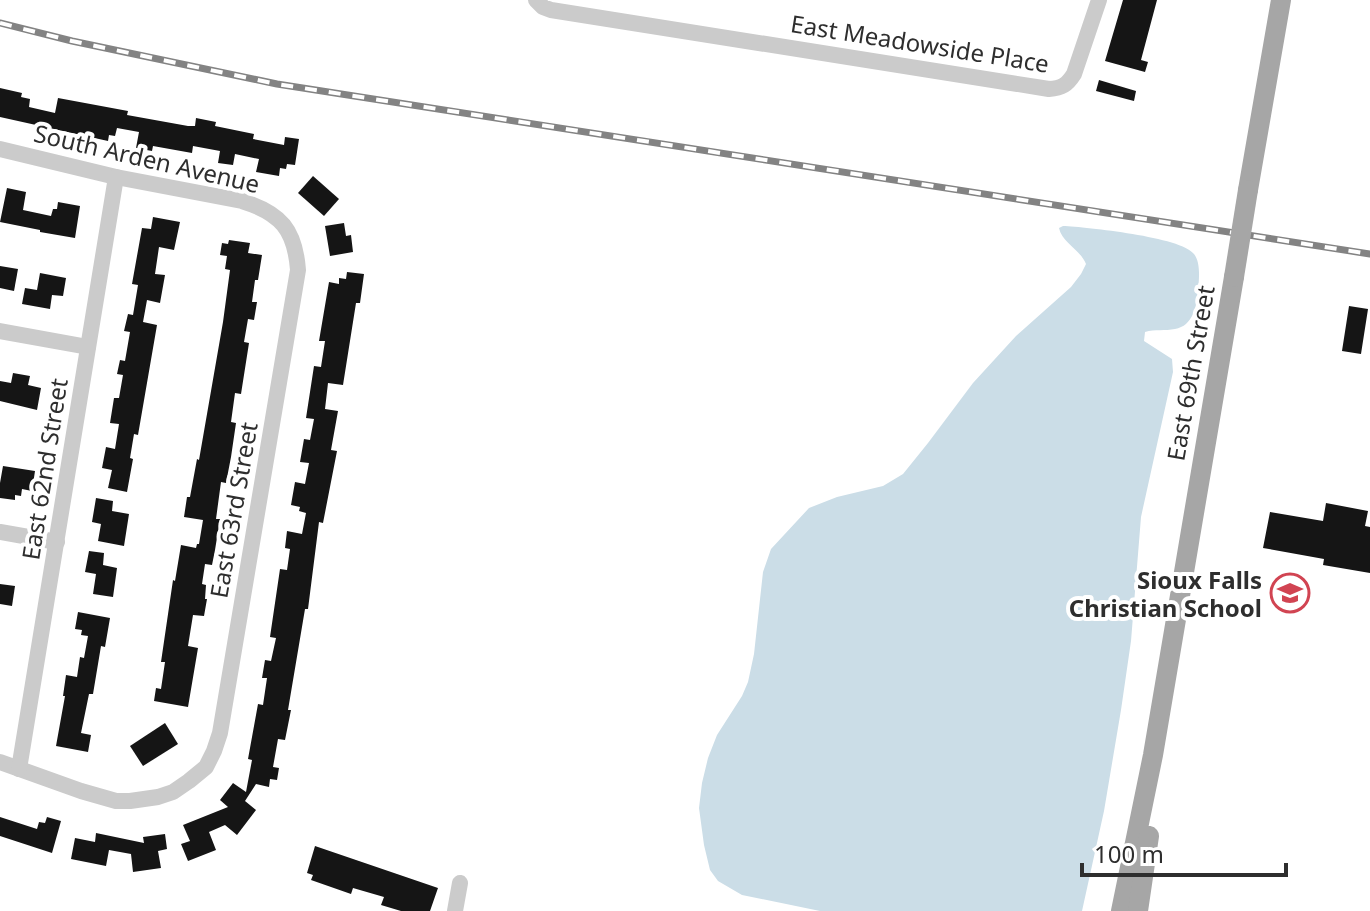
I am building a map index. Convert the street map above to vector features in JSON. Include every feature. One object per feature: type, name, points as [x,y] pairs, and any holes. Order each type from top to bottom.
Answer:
[{"type":"main road","name":"East 69th Street","points":[[1121,911],[1153,755],[1281,0]]},
{"type":"main road","name":"East 69th Street","points":[[1138,911],[1149,835],[1153,755]]},
{"type":"street","name":"East Meadowside Place","points":[[536,0],[551,10],[1059,89],[1074,74],[1099,0]]},
{"type":"street","name":"South Arden Avenue","points":[[0,149],[116,177],[242,201],[261,207],[280,221]]},
{"type":"street","name":"East 62nd Street","points":[[19,769],[116,177]]},
{"type":"street","name":"East 63rd Street","points":[[19,769],[116,801],[158,797],[173,792],[206,767],[214,751],[220,733],[298,270],[297,251],[280,221]]},
{"type":"street","points":[[0,331],[88,347]]},
{"type":"street","points":[[0,532],[57,542]]},
{"type":"street","points":[[0,762],[19,769]]},
{"type":"street","points":[[455,911],[460,883]]},
{"type":"water","points":[[1059,228],[1133,234],[1172,243],[1194,254],[1199,271],[1197,302],[1190,320],[1175,329],[1145,332],[1144,341],[1172,359],[1173,372],[1141,517],[1131,641],[1121,710],[1104,811],[1082,911],[820,911],[742,895],[718,881],[710,870],[699,808],[708,758],[717,735],[748,682],[763,572],[771,549],[809,508],[837,497],[883,486],[903,474],[973,383],[1016,336],[1071,287],[1081,274],[1086,264],[1061,233]]},
{"type":"building","points":[[1123,0],[1157,0],[1141,60],[1148,62],[1145,72],[1105,61]]},
{"type":"building","points":[[1099,80],[1136,91],[1134,101],[1096,91]]},
{"type":"building","points":[[0,88],[22,93],[21,97],[30,99],[29,107],[55,113],[58,98],[188,126],[195,126],[196,118],[216,122],[215,126],[254,134],[253,139],[284,145],[285,137],[299,139],[295,165],[287,164],[286,169],[280,168],[279,176],[256,172],[259,159],[235,154],[233,165],[218,163],[220,151],[193,146],[192,153],[153,146],[152,151],[136,148],[139,132],[117,128],[115,136],[109,135],[108,141],[0,117]]},
{"type":"building","points":[[313,176],[339,199],[324,216],[298,193]]},
{"type":"building","points":[[7,188],[26,192],[23,210],[51,216],[58,202],[80,206],[75,238],[0,222]]},
{"type":"building","points":[[153,217],[180,222],[174,250],[159,247],[155,274],[165,275],[160,303],[147,300],[143,322],[157,325],[138,435],[134,434],[127,492],[108,488],[112,470],[102,468],[106,447],[115,449],[119,424],[110,423],[114,398],[119,398],[123,375],[117,374],[120,360],[125,361],[130,332],[124,331],[128,314],[133,315],[138,285],[132,284],[142,228],[151,229]]},
{"type":"building","points":[[344,223],[346,236],[351,235],[353,252],[330,256],[325,226]]},
{"type":"building","points":[[229,240],[250,243],[248,253],[262,255],[252,302],[257,302],[254,320],[248,319],[244,342],[249,343],[241,394],[235,393],[231,422],[236,423],[226,483],[221,482],[215,550],[212,565],[205,564],[202,584],[206,585],[207,599],[204,616],[193,615],[188,646],[198,648],[188,707],[154,701],[156,688],[161,689],[165,662],[161,662],[181,545],[196,548],[203,520],[184,517],[199,460],[223,322],[230,270],[225,269],[227,256],[220,255],[222,243],[228,244]]},
{"type":"building","points":[[0,266],[18,269],[14,291],[0,288]]},
{"type":"building","points":[[347,272],[364,274],[360,303],[356,303],[343,385],[328,383],[325,409],[338,411],[331,450],[337,451],[323,523],[319,522],[308,609],[305,609],[285,740],[278,739],[273,767],[279,768],[277,780],[270,779],[269,787],[256,784],[245,801],[256,810],[237,835],[225,825],[209,832],[216,850],[188,861],[181,844],[190,841],[183,825],[228,807],[220,800],[233,783],[246,792],[252,760],[248,759],[258,704],[263,705],[267,678],[262,678],[265,660],[271,661],[276,638],[270,637],[280,569],[287,570],[290,549],[285,548],[287,531],[302,534],[306,513],[299,511],[300,507],[291,505],[295,482],[305,484],[309,463],[300,462],[304,439],[310,440],[314,419],[306,418],[314,366],[321,367],[325,341],[319,341],[329,282],[339,284],[339,278],[346,279]]},
{"type":"building","points":[[40,273],[66,278],[63,296],[52,295],[50,309],[22,304],[25,288],[37,290]]},
{"type":"building","points":[[1349,306],[1368,309],[1361,354],[1342,351]]},
{"type":"building","points":[[13,373],[30,376],[28,385],[41,388],[37,410],[0,401],[0,381],[11,383]]},
{"type":"building","points":[[3,466],[35,471],[32,491],[22,489],[21,496],[15,495],[15,500],[0,498]]},
{"type":"building","points":[[96,498],[113,501],[112,511],[129,514],[124,546],[98,541],[101,524],[92,522]]},
{"type":"building","points":[[1326,503],[1368,511],[1365,526],[1370,527],[1370,573],[1323,565],[1324,559],[1263,548],[1270,512],[1323,521]]},
{"type":"building","points":[[89,551],[104,553],[103,565],[117,568],[113,597],[93,594],[96,574],[85,572]]},
{"type":"building","points":[[0,584],[15,586],[12,606],[0,604]]},
{"type":"building","points":[[78,612],[110,618],[81,733],[91,735],[88,752],[56,746],[66,675],[77,677],[88,636],[81,635],[82,630],[75,629]]},
{"type":"building","points":[[165,723],[178,744],[143,766],[130,746]]},
{"type":"building","points":[[0,817],[37,829],[39,822],[45,823],[47,817],[61,821],[52,853],[0,836]]},
{"type":"building","points":[[96,833],[144,843],[143,837],[165,834],[167,849],[158,851],[161,868],[133,872],[131,854],[109,850],[106,866],[71,859],[75,838],[95,842]]},
{"type":"building","points":[[315,846],[438,888],[430,911],[401,911],[381,905],[384,897],[353,888],[351,894],[311,880],[313,875],[307,873]]},
{"type":"railway","points":[[0,23],[277,84],[1370,254]]},
{"type":"place","name":"Sioux Falls Christian School","points":[[1290,593]]}]
